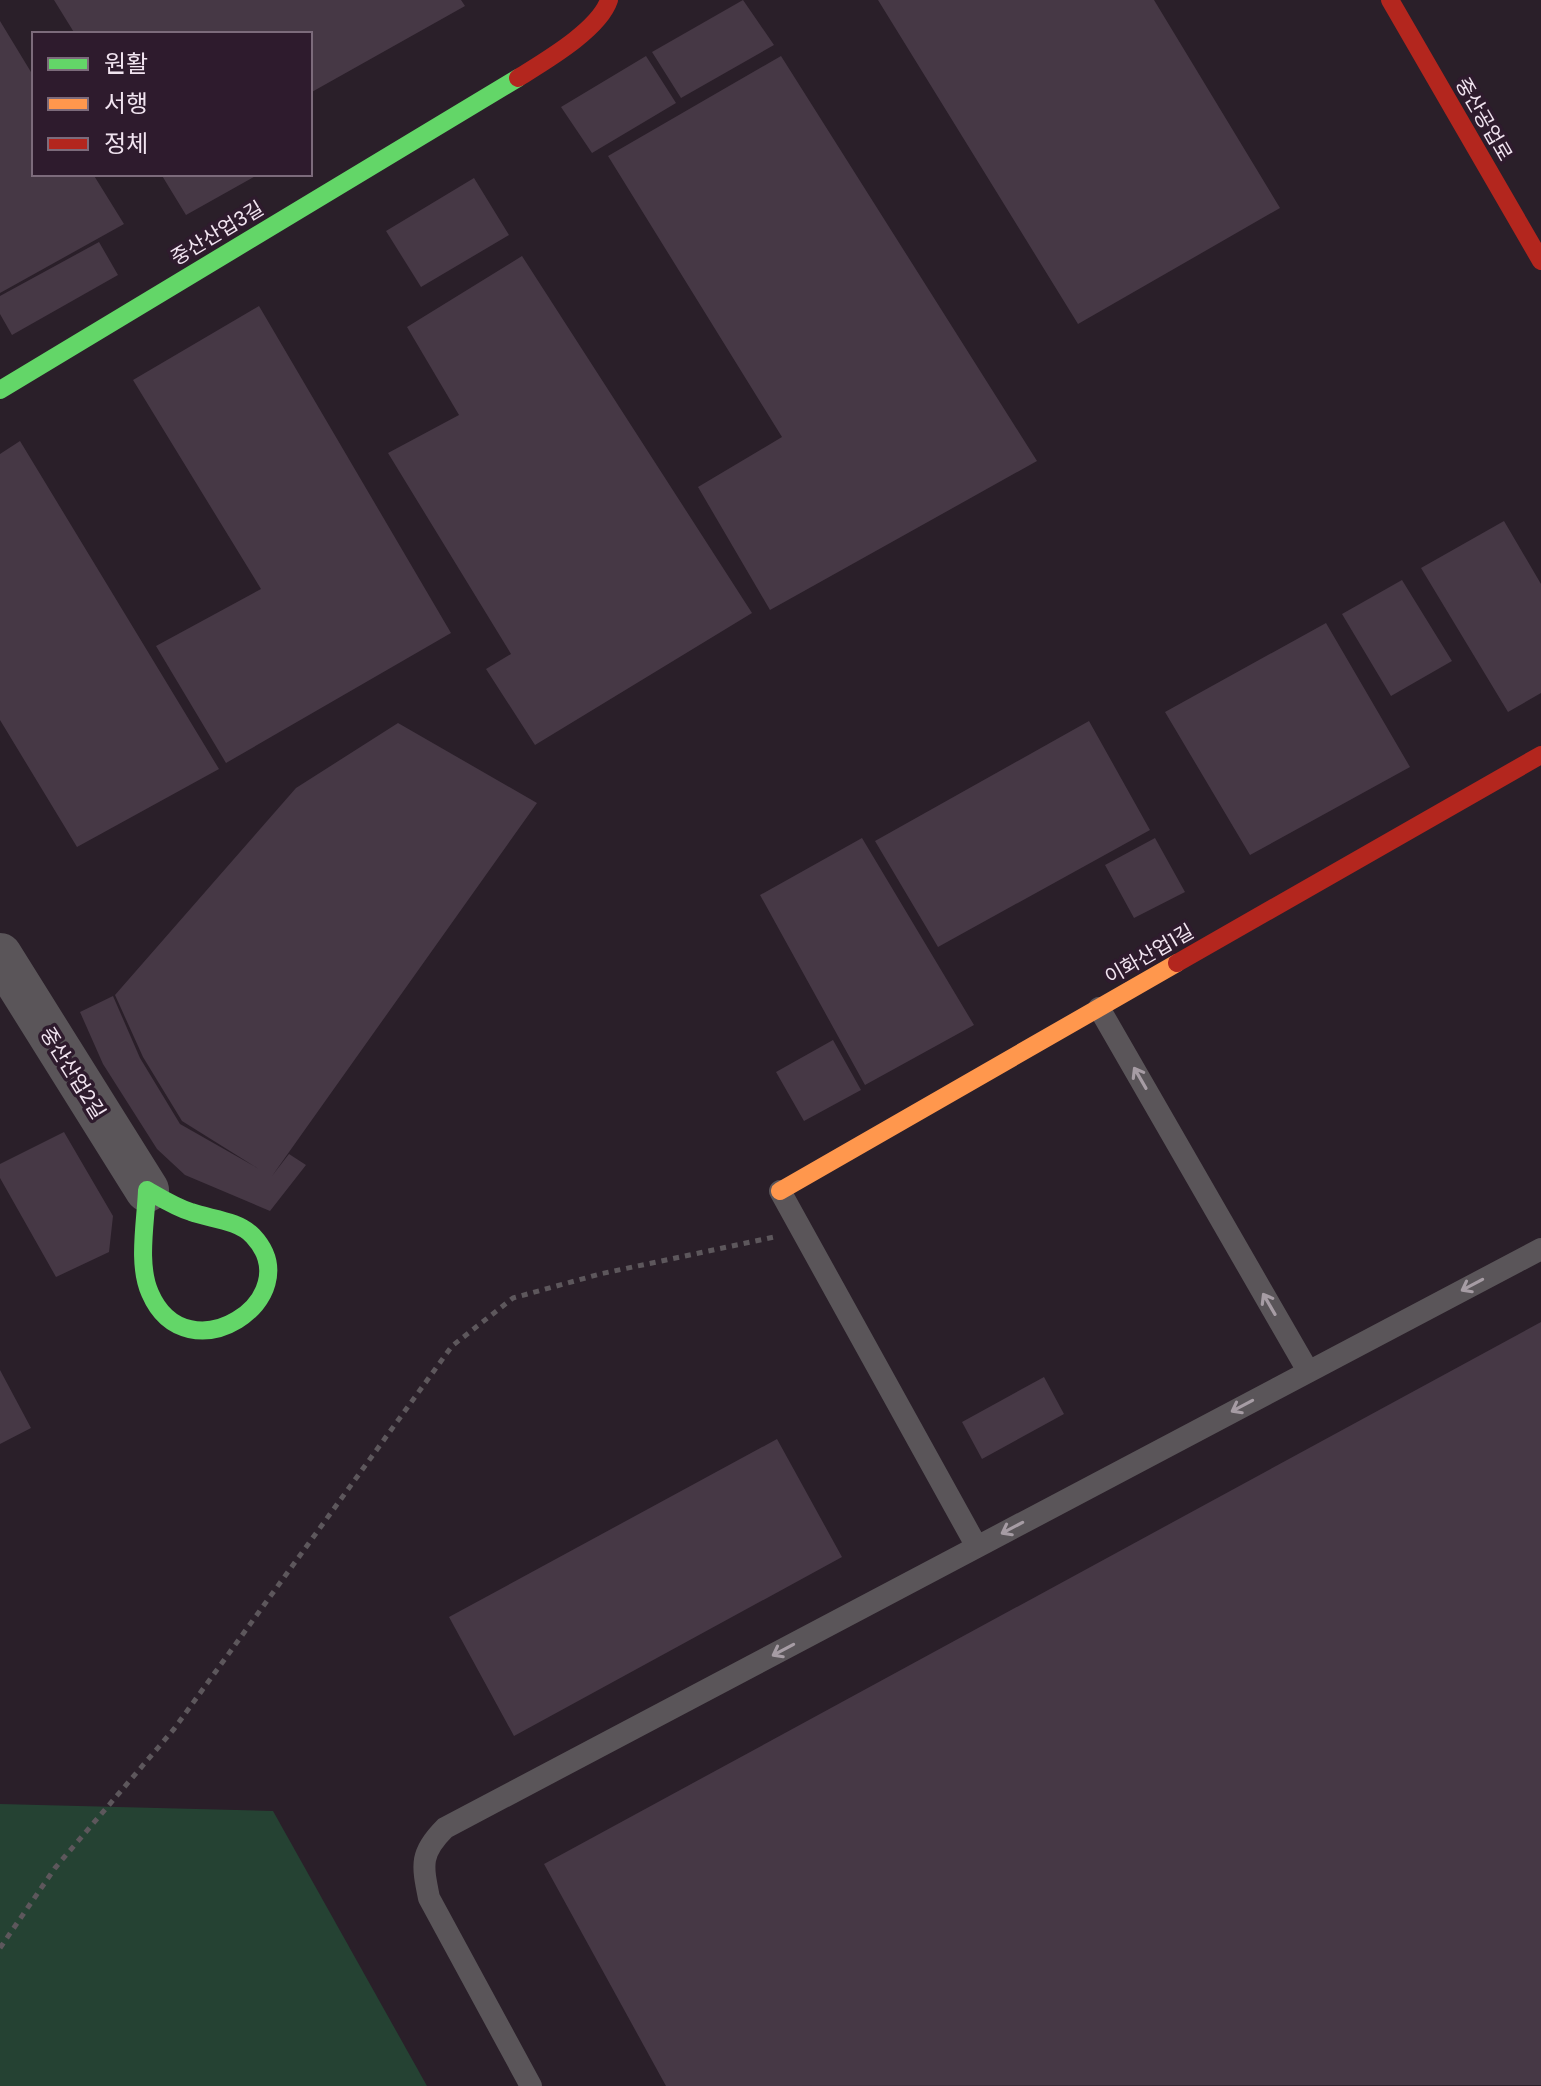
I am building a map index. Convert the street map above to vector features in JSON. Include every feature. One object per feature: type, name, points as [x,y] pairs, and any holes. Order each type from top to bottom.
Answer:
[{"type":"street","name":"중산산업3길","points":[[0,390],[554,56],[605,12],[609,0]]},
{"type":"street","name":"중산공업로","points":[[1390,0],[1541,261]]},
{"type":"street","name":"이화산업1길","points":[[780,1191],[1541,755]]},
{"type":"street","name":"중산산업2길","points":[[0,955],[147,1190]]},
{"type":"street","points":[[147,1190],[186,1210],[235,1226],[252,1235],[265,1252],[268,1272],[264,1293],[253,1311],[238,1324],[218,1331],[197,1332],[178,1325],[161,1312],[150,1295],[146,1275],[147,1190]]},
{"type":"lane","points":[[1099,1008],[1308,1371]]},
{"type":"lane","points":[[780,1191],[977,1547]]},
{"type":"lane","points":[[531,2086],[429,1898],[423,1870],[427,1846],[445,1828],[1541,1249]]},
{"type":"path","points":[[0,1948],[55,1868],[174,1729],[452,1346],[513,1298],[672,1257],[802,1231]]},
{"type":"green space","points":[[0,1804],[273,1811],[427,2086],[0,2086]]},
{"type":"building","points":[[54,0],[461,0],[465,6],[312,92],[312,32],[74,32]]},
{"type":"building","points":[[743,0],[774,45],[681,98],[652,52]]},
{"type":"building","points":[[878,0],[1154,0],[1280,208],[1078,324]]},
{"type":"building","points":[[0,21],[32,74],[32,176],[94,176],[124,224],[0,293]]},
{"type":"building","points":[[646,56],[676,103],[592,153],[561,107]]},
{"type":"building","points":[[781,56],[1037,461],[770,610],[698,487],[782,437],[608,156]]},
{"type":"building","points":[[162,176],[255,176],[186,215]]},
{"type":"building","points":[[474,178],[509,235],[421,287],[386,231]]},
{"type":"building","points":[[99,242],[118,275],[12,335],[0,314],[0,296]]},
{"type":"building","points":[[522,256],[752,613],[535,745],[486,669],[511,654],[388,453],[459,415],[407,327]]},
{"type":"building","points":[[259,306],[451,633],[226,763],[156,646],[261,589],[133,380]]},
{"type":"building","points":[[20,441],[219,769],[77,847],[0,720],[0,454]]},
{"type":"building","points":[[1504,521],[1541,584],[1541,693],[1508,712],[1421,568]]},
{"type":"building","points":[[1402,580],[1452,661],[1391,696],[1342,614]]},
{"type":"building","points":[[1326,623],[1410,767],[1250,855],[1165,712]]},
{"type":"building","points":[[1089,721],[1150,830],[938,947],[875,841]]},
{"type":"building","points":[[398,723],[537,803],[272,1176],[289,1154],[306,1165],[270,1211],[185,1175],[157,1149],[103,1064],[80,1012],[113,996],[140,1058],[180,1124],[259,1169],[182,1121],[143,1057],[115,995],[296,788]]},
{"type":"building","points":[[862,838],[974,1025],[865,1085],[760,895]]},
{"type":"building","points":[[1155,838],[1185,892],[1134,918],[1105,865]]},
{"type":"building","points":[[833,1040],[861,1090],[804,1121],[776,1072]]},
{"type":"building","points":[[64,1132],[113,1216],[109,1252],[56,1277],[0,1178],[0,1164]]},
{"type":"building","points":[[1541,1322],[1541,2085],[666,2086],[544,1864]]},
{"type":"building","points":[[0,1370],[31,1428],[0,1444]]},
{"type":"building","points":[[1044,1377],[1064,1414],[982,1459],[962,1422]]},
{"type":"building","points":[[777,1439],[842,1557],[514,1736],[449,1617]]},
{"type":"traffic: fast","points":[[0,390],[518,78]]},
{"type":"traffic: fast","points":[[147,1190],[185,1210],[240,1226],[253,1236],[267,1260],[267,1283],[256,1304],[237,1320],[214,1329],[190,1329],[167,1318],[146,1282],[143,1242],[147,1190]]},
{"type":"traffic: slow","points":[[780,1191],[1177,963]]},
{"type":"traffic: jam","points":[[518,78],[583,33],[609,0]]},
{"type":"traffic: jam","points":[[1390,0],[1541,261]]},
{"type":"traffic: jam","points":[[1177,963],[1541,755]]}]
